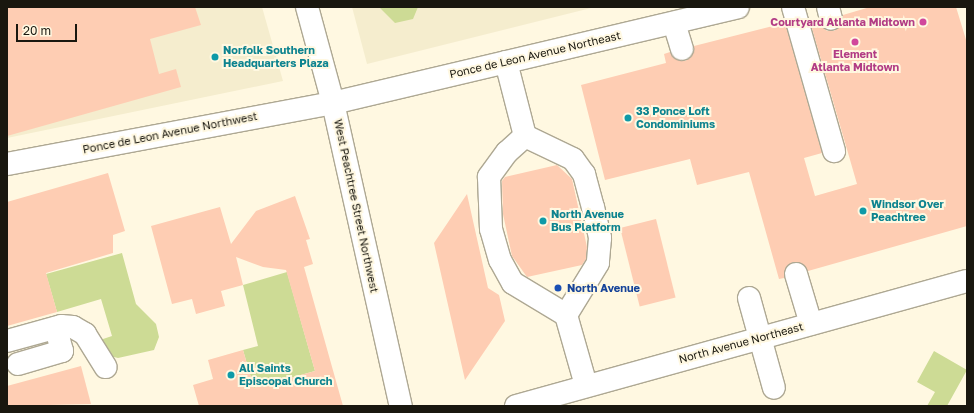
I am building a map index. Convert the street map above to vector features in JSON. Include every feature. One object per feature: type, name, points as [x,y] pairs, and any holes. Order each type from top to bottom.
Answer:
[{"type":"main road","name":"West Peachtree Street Northwest","points":[[307,7],[333,102],[401,406]]},
{"type":"main road","name":"Ponce de Leon Avenue Northeast","points":[[333,102],[738,7]]},
{"type":"main road","points":[[793,7],[834,151]]},
{"type":"main road","points":[[674,23],[682,49]]},
{"type":"main road","points":[[506,62],[525,136],[573,159],[584,174],[593,207],[600,238],[598,263],[566,315]]},
{"type":"main road","name":"Ponce de Leon Avenue Northwest","points":[[7,164],[333,102]]},
{"type":"main road","points":[[525,136],[507,152],[489,177],[491,229],[500,260],[513,282],[566,315],[586,385]]},
{"type":"main road","points":[[796,274],[811,324]]},
{"type":"main road","name":"North Avenue Northeast","points":[[516,406],[586,385],[967,281]]},
{"type":"main road","points":[[749,298],[774,388]]},
{"type":"main road","points":[[56,328],[62,352],[13,365],[9,341],[56,328],[73,327],[85,334],[106,368]]},
{"type":"shaded area","points":[[7,7],[262,7],[283,81],[7,138]]},
{"type":"shaded area","points":[[352,7],[595,7],[367,64]]},
{"type":"green space","points":[[379,7],[418,7],[413,19],[395,23]]},
{"type":"green space","points":[[122,253],[136,304],[156,324],[159,337],[154,350],[118,358],[110,356],[100,340],[112,336],[101,299],[57,312],[46,274]]},
{"type":"green space","points":[[287,272],[315,371],[254,388],[243,350],[258,346],[243,285]]},
{"type":"green space","points":[[934,351],[967,370],[947,406],[927,406],[935,392],[917,382]]},
{"type":"building","points":[[7,7],[195,7],[201,25],[150,39],[159,74],[176,69],[181,87],[7,136]]},
{"type":"building","points":[[870,7],[956,7],[967,43],[967,226],[808,271],[804,265],[793,262],[787,266],[784,278],[779,279],[749,172],[697,185],[690,159],[605,180],[581,85],[666,63],[664,54],[670,52],[674,58],[685,61],[691,57],[694,46],[785,23],[822,153],[804,158],[815,196],[857,184],[811,25],[819,22],[827,31],[834,31],[843,23],[843,15]]},
{"type":"building","name":"North Avenue Bus Platform","points":[[557,165],[572,179],[587,247],[586,259],[582,265],[527,277],[512,256],[503,214],[502,181],[505,177]]},
{"type":"building","points":[[108,173],[125,231],[113,235],[113,253],[46,273],[57,312],[7,326],[7,202]]},
{"type":"building","points":[[467,194],[488,288],[499,295],[505,321],[465,380],[434,243]]},
{"type":"building","points":[[295,196],[310,239],[306,240],[313,264],[304,267],[343,406],[199,406],[193,385],[213,379],[208,360],[243,350],[254,388],[315,371],[286,270],[263,267],[236,257],[243,285],[221,291],[225,306],[196,314],[192,299],[172,304],[151,226],[220,207],[231,244],[256,211]]},
{"type":"building","points":[[656,219],[676,298],[640,307],[620,228]]},
{"type":"building","points":[[81,366],[91,404],[7,406],[7,386]]},
{"type":"place","name":"Courtyard Atlanta Midtown","points":[[923,22]]},
{"type":"place","name":"Element Atlanta Midtown","points":[[855,42]]},
{"type":"place","name":"Norfolk Southern Headquarters Plaza","points":[[215,57]]},
{"type":"place","name":"33 Ponce Loft Condominiums","points":[[628,118]]},
{"type":"place","name":"Windsor Over Peachtree","points":[[863,211]]},
{"type":"place","name":"North Avenue Bus Platform","points":[[543,221]]},
{"type":"place","name":"North Avenue","points":[[558,288]]},
{"type":"place","name":"All Saints Episcopal Church","points":[[231,375]]}]
